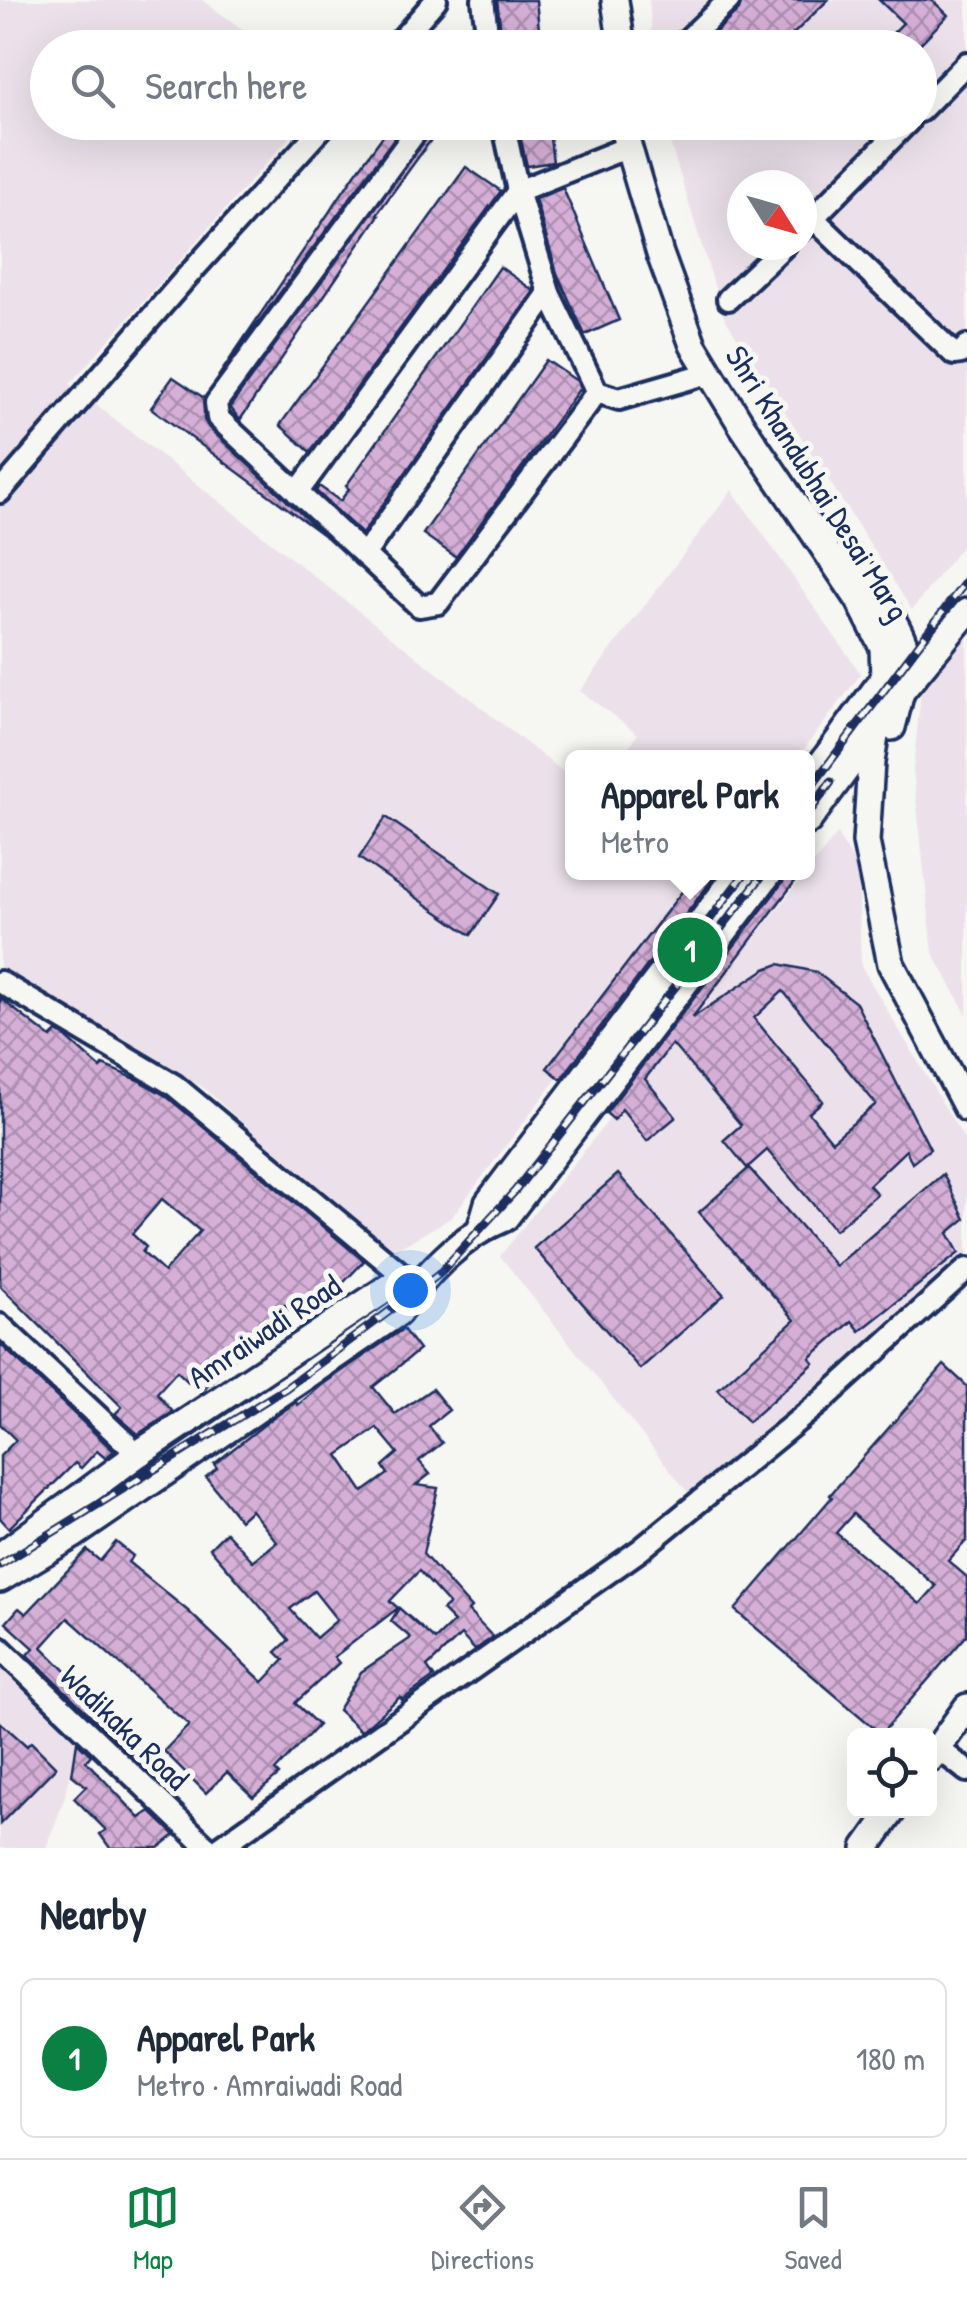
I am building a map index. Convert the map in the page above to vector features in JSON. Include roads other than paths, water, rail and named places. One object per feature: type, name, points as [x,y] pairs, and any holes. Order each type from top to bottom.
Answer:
[{"type":"main road","points":[[600,0],[604,30]]},
{"type":"main road","points":[[615,0],[619,30]]},
{"type":"main road","name":"Shri Khandubhai Desai Marg","points":[[632,140],[693,345],[709,374],[905,648]]},
{"type":"main road","name":"Shri Khandubhai Desai Marg","points":[[633,140],[707,337],[750,413],[857,582],[883,647],[892,686],[880,840],[904,958],[967,1079]]},
{"type":"main road","points":[[892,686],[905,648],[959,622]]},
{"type":"main road","points":[[815,774],[892,686],[959,622]]},
{"type":"main road","name":"Shri Khandubhai Desai Marg","points":[[892,686],[871,762],[866,842],[891,964],[967,1108]]},
{"type":"main road","points":[[815,811],[879,724]]},
{"type":"main road","points":[[481,1227],[488,1203],[733,880]]},
{"type":"main road","name":"Amraiwadi Road","points":[[0,1556],[138,1454],[389,1288],[416,1286],[481,1227],[505,1218],[764,880]]},
{"type":"main road","points":[[0,1580],[75,1534],[398,1313],[416,1286]]},
{"type":"main road","points":[[937,1750],[967,1707]]},
{"type":"main road","points":[[866,1848],[887,1818]]},
{"type":"street","points":[[410,30],[436,0]]},
{"type":"street","points":[[484,0],[485,30]]},
{"type":"street","points":[[698,30],[729,0]]},
{"type":"street","points":[[937,94],[967,63]]},
{"type":"street","points":[[0,492],[311,140]]},
{"type":"street","points":[[410,140],[216,402],[218,418],[419,606],[438,603],[597,392]]},
{"type":"street","points":[[507,140],[549,294],[597,392],[620,399],[709,374]]},
{"type":"street","points":[[296,493],[518,190],[612,140]]},
{"type":"street","points":[[817,214],[890,140]]},
{"type":"street","points":[[817,231],[954,354],[967,346]]},
{"type":"street","points":[[728,300],[769,260]]},
{"type":"street","points":[[364,555],[549,294]]},
{"type":"street","points":[[0,982],[174,1085],[416,1286]]},
{"type":"street","points":[[219,1848],[640,1550],[823,1400],[967,1268]]},
{"type":"street","points":[[0,1325],[138,1454]]},
{"type":"street","name":"Wadikaka Road","points":[[0,1648],[208,1848]]},
{"type":"street","points":[[937,1756],[967,1771]]},
{"type":"railway","points":[[815,782],[967,580]]},
{"type":"railway","points":[[815,804],[831,782]]},
{"type":"railway","points":[[700,932],[740,880]]},
{"type":"railway","points":[[0,1565],[286,1388],[438,1275],[515,1191],[759,880]]},
{"type":"place","name":"Apparel Park","points":[[690,950]]}]
